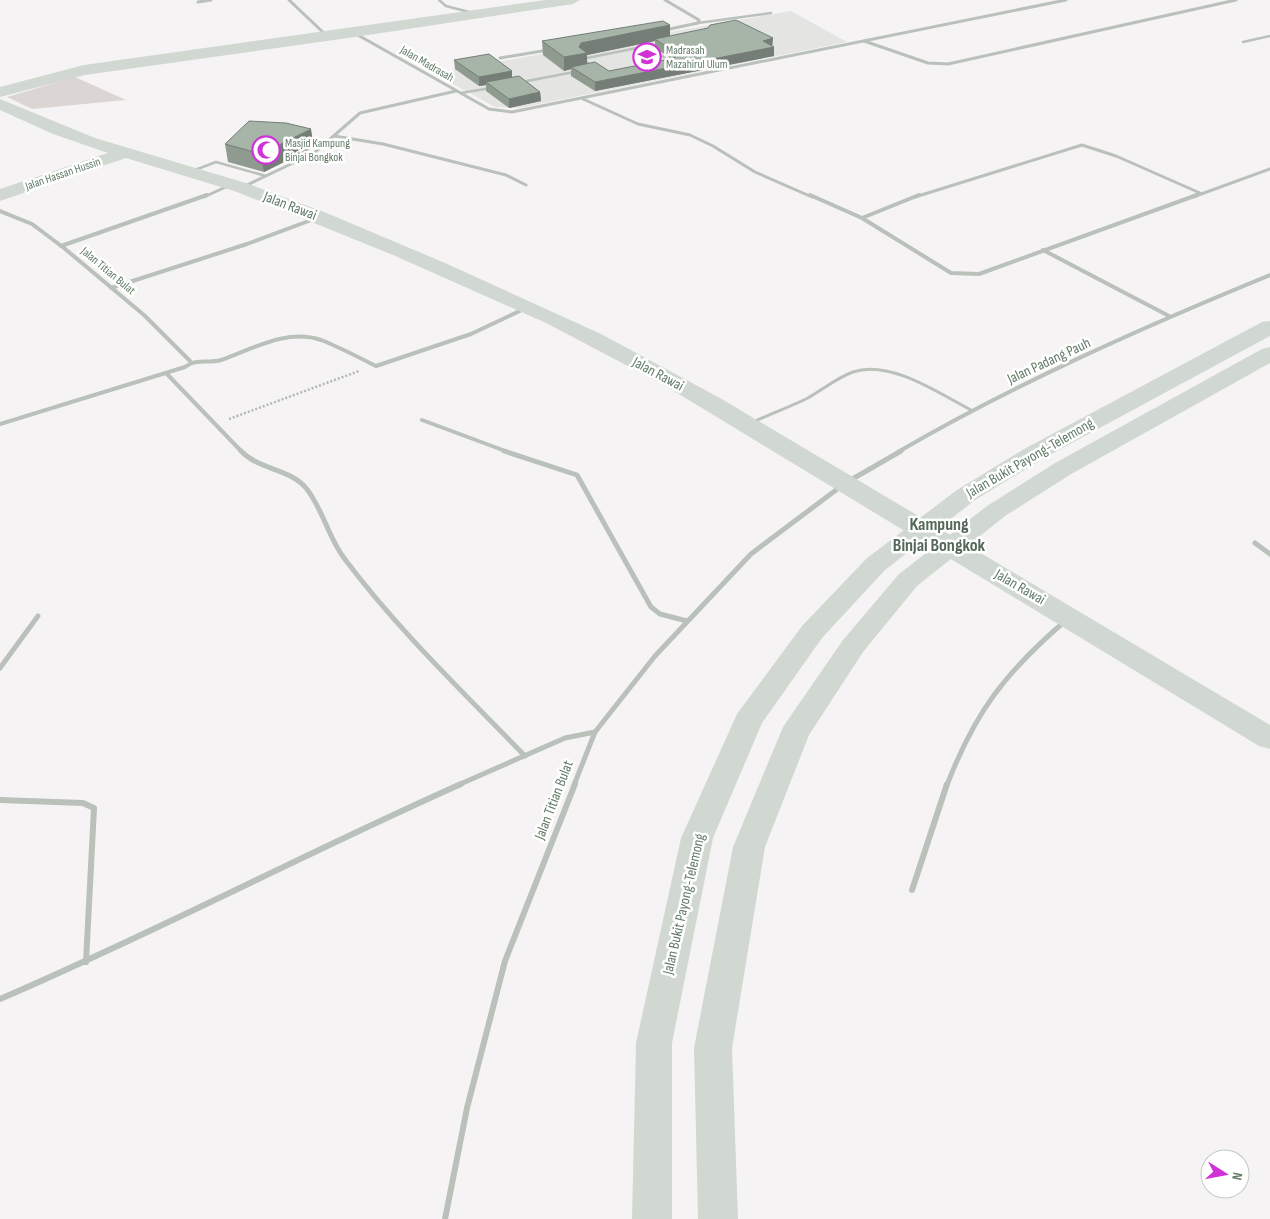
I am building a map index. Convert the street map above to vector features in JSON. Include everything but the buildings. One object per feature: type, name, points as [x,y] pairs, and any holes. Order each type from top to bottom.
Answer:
[{"type":"main road","points":[[0,92],[84,70],[355,34],[573,0]]},
{"type":"main road","name":"Jalan Rawai","points":[[5,108],[37,122],[237,186],[396,248],[527,307],[621,354],[746,424],[1071,617],[1270,739]]},
{"type":"main road","name":"Jalan Hassan Hussin","points":[[0,195],[127,152]]},
{"type":"main road","name":"Jalan Bukit Payong-Telemong","points":[[652,1219],[654,1043],[697,838],[748,721],[812,632],[876,564],[966,495],[1035,453],[1270,327]]},
{"type":"main road","name":"Jalan Bukit Payong-Telemong","points":[[718,1219],[713,1048],[749,847],[794,734],[853,646],[908,580],[996,511],[1064,468],[1270,354]]},
{"type":"street","points":[[198,2],[211,0]]},
{"type":"street","points":[[289,0],[328,37]]},
{"type":"street","points":[[664,30],[698,23],[699,20],[665,0]]},
{"type":"street","points":[[583,99],[1066,0]]},
{"type":"street","points":[[864,41],[928,63],[948,64],[1236,0]]},
{"type":"street","name":"Jalan Madrasah","points":[[355,34],[489,109],[522,111],[583,99]]},
{"type":"street","points":[[500,58],[558,48]]},
{"type":"street","points":[[61,246],[266,176],[314,153],[360,113],[456,91]]},
{"type":"street","points":[[583,99],[638,124],[690,135],[713,146],[755,172],[862,218],[951,273],[979,274],[1270,169]]},
{"type":"street","points":[[334,136],[383,144],[506,175],[526,184]]},
{"type":"street","points":[[862,218],[908,198],[1082,145],[1116,156],[1201,193]]},
{"type":"street","name":"Jalan Titian Bulat","points":[[0,211],[33,224],[61,246],[173,340],[191,362]]},
{"type":"street","points":[[111,288],[247,244],[319,218]]},
{"type":"street","points":[[1042,250],[1169,316]]},
{"type":"street","name":"Jalan Padang Pauh","points":[[845,483],[971,410],[1169,316],[1270,275]]},
{"type":"street","points":[[0,424],[185,367],[191,362],[218,361],[280,338],[296,336],[319,340],[376,366],[462,339],[494,326],[527,307]]},
{"type":"street","points":[[166,373],[248,458],[258,465],[299,481],[308,492],[342,555],[403,627],[525,756]]},
{"type":"street","points":[[422,420],[471,440],[577,475],[651,606],[660,614],[687,621]]},
{"type":"street","name":"Jalan Titian Bulat","points":[[446,1219],[467,1108],[504,961],[595,732],[649,663],[751,554],[845,483]]},
{"type":"street","points":[[1255,543],[1270,554]]},
{"type":"street","points":[[0,668],[38,616]]},
{"type":"street","points":[[912,890],[943,795],[971,730],[1000,684],[1020,660],[1071,617]]},
{"type":"street","points":[[0,999],[86,962],[384,818],[566,738],[595,732]]},
{"type":"street","points":[[0,800],[83,803],[94,808],[86,962]]},
{"type":"lane","points":[[439,0],[446,6],[480,15]]},
{"type":"lane","points":[[698,23],[771,13]]},
{"type":"lane","points":[[1243,42],[1270,36]]},
{"type":"lane","points":[[647,46],[674,64],[615,76],[606,75],[582,58],[656,44]]},
{"type":"lane","points":[[585,70],[595,68]]},
{"type":"lane","points":[[517,83],[576,72]]},
{"type":"lane","points":[[461,93],[498,86]]},
{"type":"lane","points":[[190,172],[216,162],[266,176]]},
{"type":"lane","points":[[746,424],[805,399],[853,372],[861,370],[880,370],[901,375],[971,410]]},
{"type":"path","points":[[215,423],[241,416],[299,392],[376,366]]},
{"type":"shaded area","name":"Madrasah Mazahirul Ulum","points":[[791,11],[847,42],[519,108],[495,107],[433,73]]},
{"type":"shaded area","points":[[75,77],[126,100],[32,109],[7,97]]},
{"type":"place","name":"Madrasah Mazahirul Ulum","points":[[647,57]]},
{"type":"place","name":"Masjid Kampung Binjai Bongkok","points":[[266,150]]},
{"type":"district","name":"Kampung Binjai Bongkok","points":[[939,534]]}]
